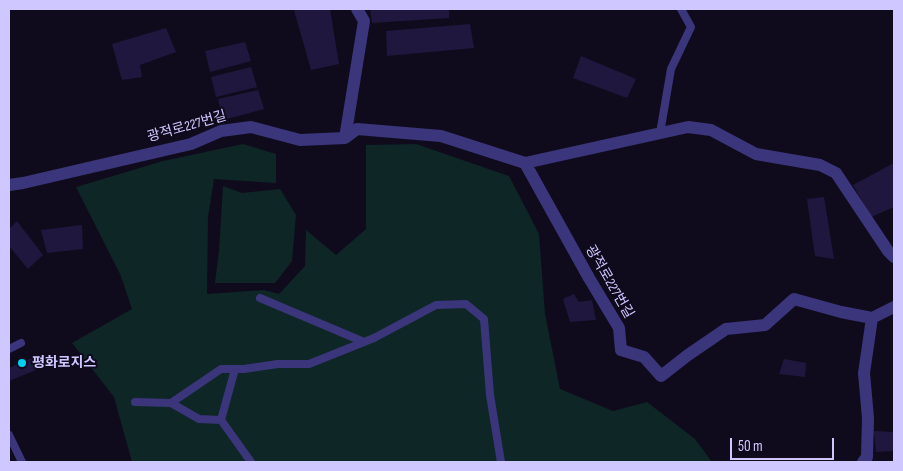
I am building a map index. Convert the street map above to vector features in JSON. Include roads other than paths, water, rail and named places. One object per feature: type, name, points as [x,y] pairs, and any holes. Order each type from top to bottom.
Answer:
[{"type":"street","points":[[345,138],[364,20],[357,9]]},
{"type":"street","name":"광적로227번길","points":[[9,185],[191,144],[221,131],[251,127],[300,140],[345,138],[357,129],[441,136],[525,163],[619,328],[622,350],[644,357],[661,376],[726,329],[765,325],[794,299],[841,312],[872,318]]},
{"type":"street","points":[[525,163],[688,127],[711,130],[756,154],[820,165],[836,173],[888,251],[894,256]]},
{"type":"street","points":[[863,462],[867,457],[868,418],[864,373],[872,318],[894,307]]},
{"type":"lane","points":[[660,133],[671,69],[691,28],[681,9]]},
{"type":"lane","points":[[260,298],[364,342]]},
{"type":"lane","points":[[171,403],[221,370],[278,364],[309,364],[364,342],[436,305],[466,304],[484,319],[490,396],[501,462]]},
{"type":"lane","points":[[9,349],[20,343]]},
{"type":"lane","points":[[221,420],[235,369]]},
{"type":"lane","points":[[135,402],[171,403],[199,419],[221,420]]},
{"type":"lane","points":[[221,420],[251,462]]},
{"type":"lane","points":[[9,435],[22,462]]},
{"type":"place","name":"평화로지스","points":[[22,363]]}]
